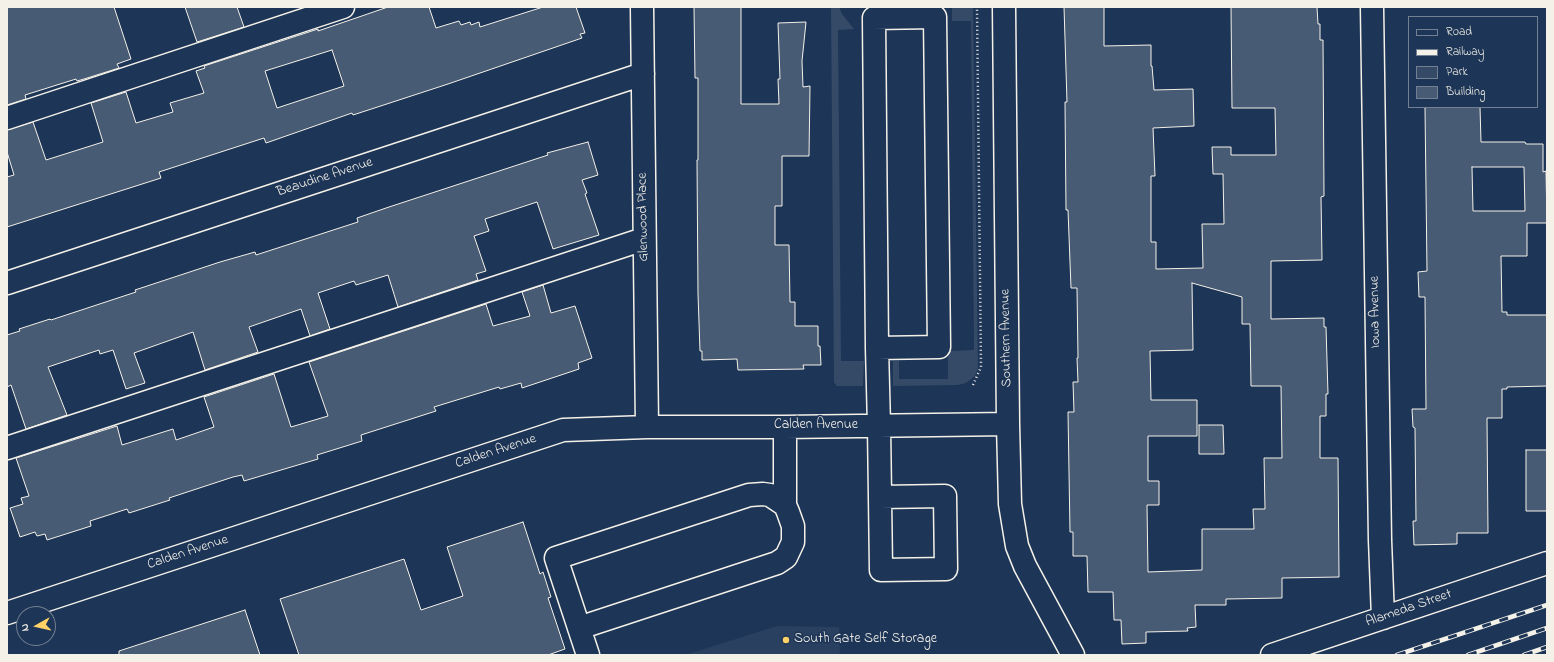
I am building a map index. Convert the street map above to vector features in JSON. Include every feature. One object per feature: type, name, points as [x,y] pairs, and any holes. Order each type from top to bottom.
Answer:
[{"type":"street","points":[[7,118],[286,16],[343,7]]},
{"type":"street","name":"Glenwood Place","points":[[642,7],[647,426]]},
{"type":"street","name":"Southern Avenue","points":[[1004,7],[1010,504],[1017,546],[1025,566],[1073,655]]},
{"type":"street","name":"Iowa Avenue","points":[[1372,7],[1380,540],[1383,618]]},
{"type":"street","points":[[877,348],[939,347],[935,18],[874,18],[877,348],[881,570],[946,569],[944,496],[880,497]]},
{"type":"street","name":"Beaudine Avenue","points":[[7,283],[643,74]]},
{"type":"street","points":[[7,448],[644,239]]},
{"type":"street","name":"Calden Avenue","points":[[7,613],[563,430],[647,426],[785,427],[1008,424]]},
{"type":"street","points":[[579,628],[777,563],[786,557],[792,542],[793,526],[784,505],[785,427]]},
{"type":"street","points":[[588,655],[556,558],[748,495],[770,495],[784,505]]},
{"type":"street","name":"Alameda Street","points":[[1272,655],[1547,563]]},
{"type":"path","points":[[972,386],[981,367],[977,7]]},
{"type":"shaded area","name":"South Gate Self Storage","points":[[777,626],[839,627],[840,655],[685,655]]},
{"type":"green space","points":[[831,7],[839,7],[842,14],[854,29],[838,30],[841,361],[864,361],[863,386],[836,386],[834,383]]},
{"type":"green space","points":[[952,7],[973,7],[978,368],[975,376],[966,383],[958,385],[893,386],[893,361],[899,361],[899,379],[948,379],[948,351],[974,350],[971,21],[952,21]]},
{"type":"building","points":[[7,7],[114,7],[131,59],[117,64],[119,68],[77,81],[76,79],[25,95],[26,99],[7,105]]},
{"type":"building","points":[[185,7],[237,7],[244,27],[197,42]]},
{"type":"building","points":[[388,7],[429,7],[436,28],[459,21],[461,25],[470,22],[471,25],[479,22],[480,27],[543,7],[576,7],[585,33],[580,34],[582,38],[448,84],[353,115],[352,113],[266,143],[264,138],[159,172],[161,178],[7,227],[7,177],[14,175],[7,152],[7,130],[33,122],[46,160],[103,142],[91,103],[126,92],[136,123],[173,112],[170,103],[204,93],[196,71],[205,68],[204,66],[318,29],[318,31]],"holes":[[[332,50],[344,86],[277,108],[265,71]]]},
{"type":"building","points":[[694,7],[741,7],[741,104],[779,104],[778,79],[780,79],[778,23],[806,22],[802,61],[803,87],[810,86],[809,156],[782,156],[782,206],[775,206],[775,245],[789,245],[790,302],[795,302],[795,326],[818,326],[818,346],[820,346],[821,365],[803,365],[804,369],[738,370],[737,359],[702,360],[702,351],[700,351],[698,294],[698,78],[695,78]]},
{"type":"building","points":[[1064,7],[1104,7],[1104,46],[1151,45],[1151,66],[1154,90],[1193,89],[1194,126],[1153,128],[1155,176],[1151,176],[1151,242],[1156,242],[1156,269],[1203,268],[1202,224],[1224,224],[1223,174],[1213,174],[1212,147],[1231,147],[1231,155],[1276,155],[1275,108],[1232,108],[1231,7],[1317,7],[1318,24],[1320,24],[1320,40],[1323,40],[1324,196],[1321,197],[1322,260],[1271,261],[1271,319],[1324,318],[1324,327],[1326,327],[1328,394],[1326,394],[1326,416],[1320,416],[1320,458],[1338,458],[1339,577],[1282,578],[1282,598],[1226,599],[1226,605],[1195,605],[1196,627],[1187,628],[1188,631],[1146,632],[1146,643],[1122,644],[1121,620],[1114,620],[1113,592],[1088,592],[1087,556],[1073,556],[1073,532],[1070,532],[1068,412],[1074,412],[1073,382],[1078,382],[1078,358],[1077,288],[1071,288],[1068,210],[1066,210],[1065,102],[1067,102]],"holes":[[[1192,283],[1242,297],[1242,324],[1250,324],[1251,386],[1281,386],[1282,458],[1264,458],[1265,509],[1253,509],[1254,529],[1202,529],[1202,570],[1148,572],[1147,505],[1159,505],[1159,481],[1148,481],[1148,436],[1197,436],[1197,400],[1151,400],[1150,351],[1193,350]]]},
{"type":"building","points":[[1425,108],[1480,108],[1481,142],[1525,142],[1526,144],[1543,144],[1543,172],[1546,171],[1547,223],[1527,223],[1527,256],[1501,256],[1502,312],[1507,312],[1507,315],[1547,315],[1547,386],[1507,387],[1507,389],[1502,389],[1502,418],[1487,418],[1488,533],[1457,533],[1457,544],[1414,545],[1413,521],[1416,521],[1415,428],[1413,427],[1412,409],[1426,409],[1425,297],[1419,297],[1418,272],[1427,271]],"holes":[[[1472,167],[1524,167],[1525,211],[1473,211]]]},
{"type":"building","points":[[588,142],[598,175],[582,180],[587,193],[585,194],[599,235],[553,249],[537,202],[485,219],[489,231],[474,236],[486,271],[476,274],[478,280],[398,307],[388,275],[356,285],[354,281],[318,293],[330,329],[310,336],[301,309],[249,327],[258,352],[205,370],[193,332],[134,353],[145,383],[126,389],[113,350],[100,354],[99,350],[48,367],[67,415],[26,429],[11,385],[7,387],[7,335],[20,331],[19,329],[136,292],[135,290],[220,262],[255,252],[256,255],[358,222],[357,218],[548,155],[547,153]]},
{"type":"building","points":[[543,285],[551,313],[575,306],[592,358],[578,363],[579,369],[522,388],[521,383],[500,389],[499,387],[434,407],[436,411],[361,435],[362,441],[317,455],[318,459],[244,481],[242,475],[233,477],[129,513],[127,509],[90,521],[91,526],[47,540],[45,534],[37,536],[35,532],[20,537],[10,508],[23,504],[21,498],[29,496],[16,458],[117,426],[122,445],[173,429],[176,440],[214,427],[204,397],[274,374],[291,427],[328,416],[309,362],[486,304],[493,326],[530,316],[522,292]]},
{"type":"building","points":[[1199,425],[1223,425],[1224,454],[1199,454]]},
{"type":"building","points":[[1526,450],[1547,450],[1547,511],[1526,511]]},
{"type":"building","points":[[523,522],[540,574],[543,572],[551,597],[548,598],[565,649],[548,655],[299,655],[280,599],[404,559],[421,610],[463,596],[447,547]]},
{"type":"building","points":[[245,610],[260,655],[119,655],[119,651]]},
{"type":"railway","points":[[1397,655],[1547,605]]},
{"type":"railway","points":[[1468,655],[1547,628]]},
{"type":"railway","points":[[1524,655],[1547,647]]},
{"type":"place","name":"South Gate Self Storage","points":[[786,640]]}]
